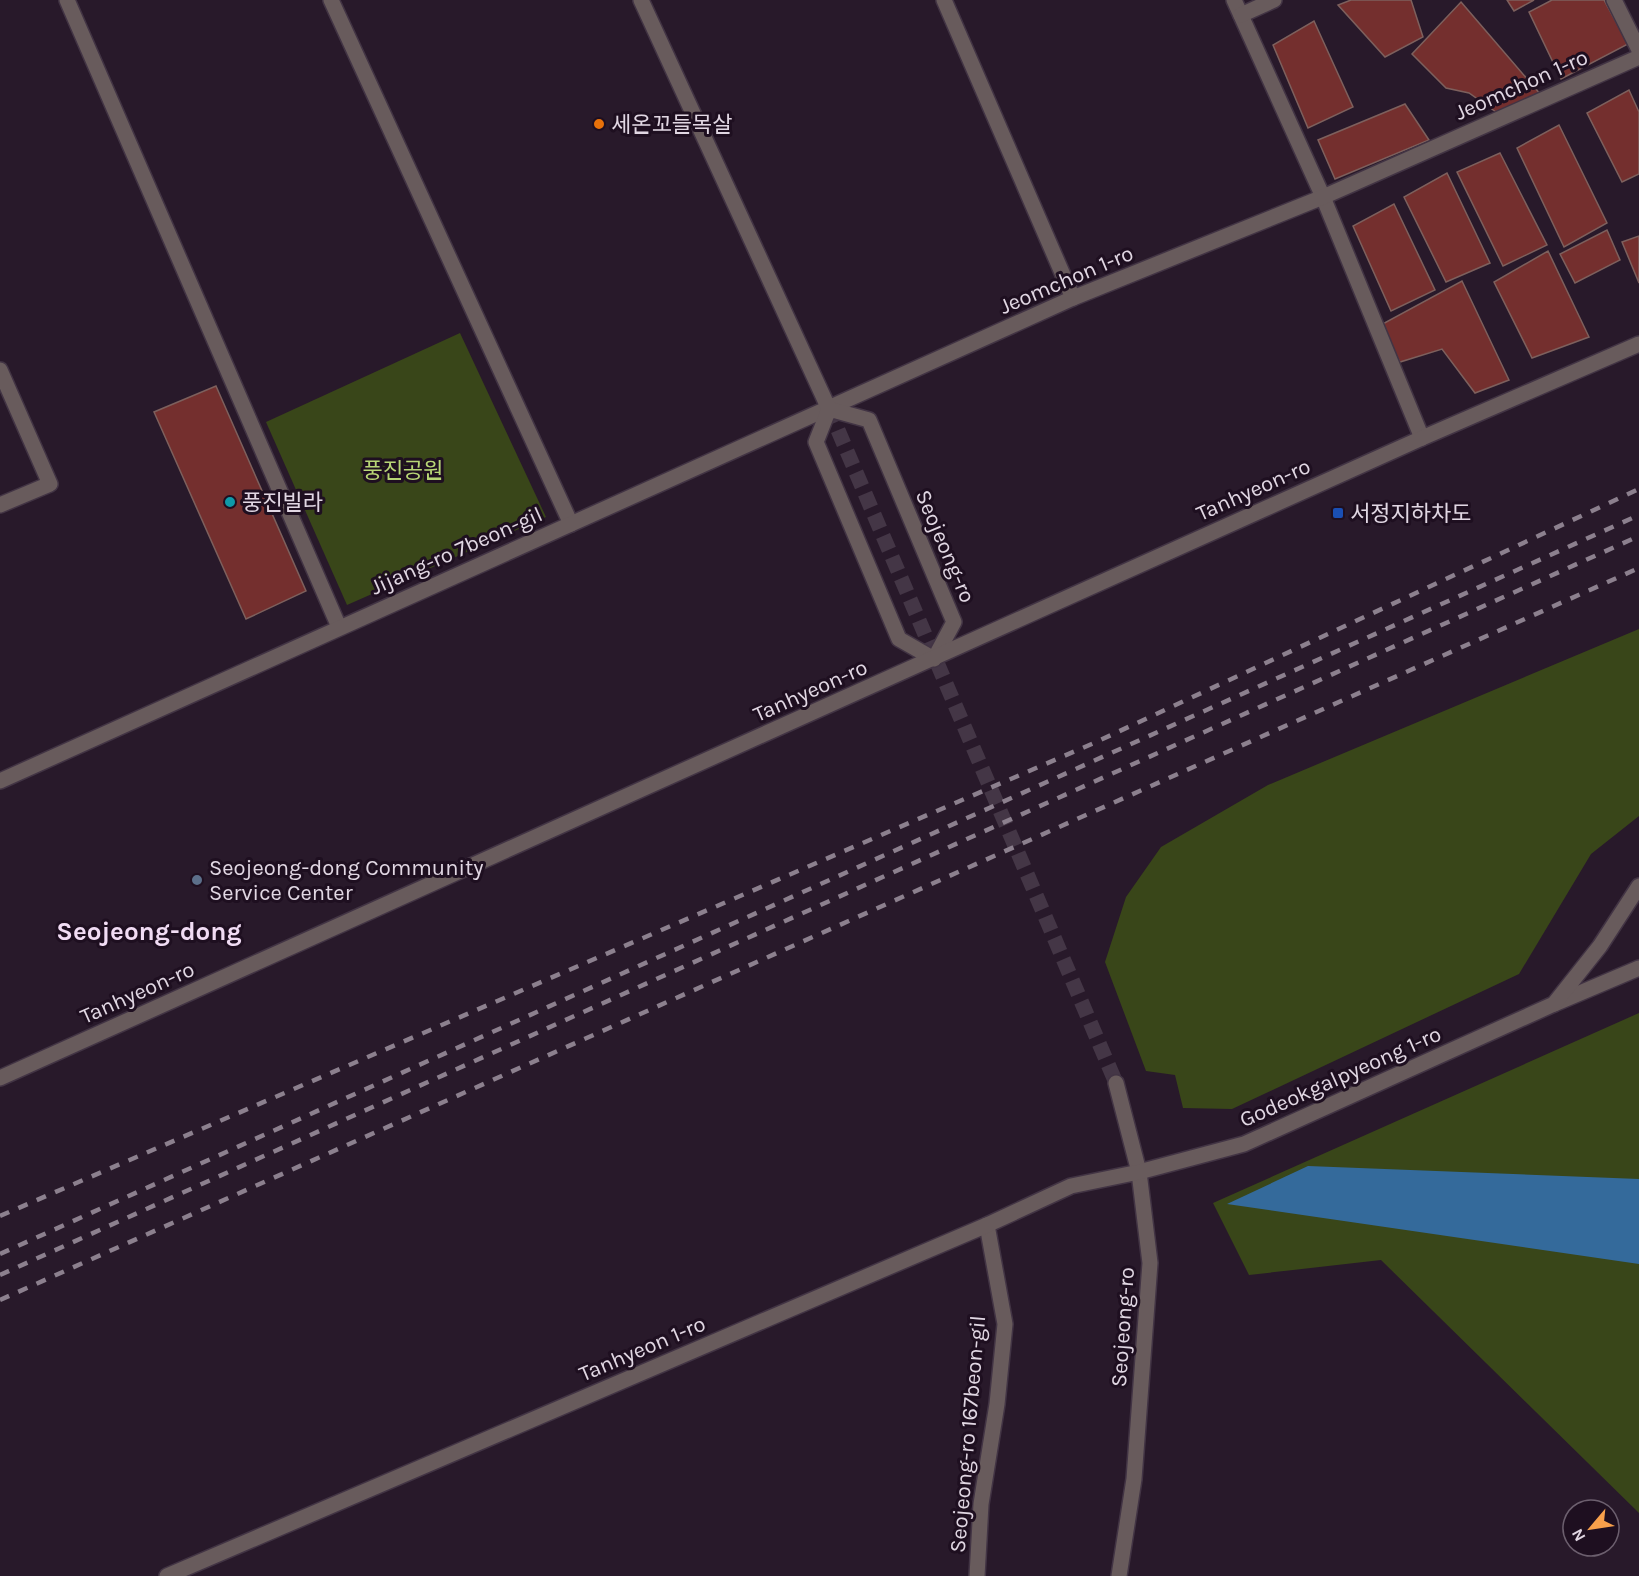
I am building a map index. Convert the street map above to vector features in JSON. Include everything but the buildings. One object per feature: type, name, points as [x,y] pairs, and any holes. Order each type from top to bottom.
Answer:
[{"type":"street","points":[[67,0],[339,627]]},
{"type":"street","name":"Jijang-ro 7beon-gil","points":[[0,781],[571,524],[331,0]]},
{"type":"street","points":[[641,0],[829,409],[816,442],[899,639],[934,658]]},
{"type":"street","points":[[944,0],[1073,298]]},
{"type":"street","points":[[1234,0],[1323,197],[1422,438]]},
{"type":"street","points":[[1241,15],[1274,0]]},
{"type":"street","points":[[1614,0],[1639,50]]},
{"type":"street","name":"Jeomchon 1-ro","points":[[571,524],[1073,298],[1323,197],[1639,57]]},
{"type":"street","name":"Tanhyeon-ro","points":[[0,1078],[1422,438],[1639,344]]},
{"type":"street","points":[[0,370],[50,484],[0,505]]},
{"type":"street","name":"Seojeong-ro","points":[[829,409],[869,420],[954,622],[934,658]]},
{"type":"street","points":[[1554,1004],[1600,946],[1639,886]]},
{"type":"street","name":"Godeokgalpyeong 1-ro","points":[[1138,1172],[1244,1144],[1639,968]]},
{"type":"street","name":"Seojeong-ro","points":[[1116,1083],[1138,1172],[1150,1263],[1134,1479],[1119,1576]]},
{"type":"street","name":"Tanhyeon 1-ro","points":[[167,1576],[987,1225],[1071,1186],[1138,1172]]},
{"type":"street","name":"Seojeong-ro 167beon-gil","points":[[977,1576],[981,1504],[997,1404],[1005,1324],[987,1225]]},
{"type":"green space","name":"풍진공원","points":[[460,333],[546,517],[347,605],[266,422]]},
{"type":"green space","points":[[1639,629],[1639,816],[1591,854],[1519,974],[1232,1109],[1183,1108],[1175,1075],[1146,1071],[1105,962],[1126,897],[1161,847],[1268,785]]},
{"type":"green space","points":[[1639,1013],[1639,1513],[1381,1260],[1249,1275],[1213,1203]]},
{"type":"water","points":[[1308,1166],[1639,1179],[1639,1264],[1227,1204]]},
{"type":"tunnel","points":[[829,409],[1116,1083]]},
{"type":"railway","points":[[0,1216],[1094,743],[1639,489]]},
{"type":"railway","points":[[0,1254],[1639,515]]},
{"type":"railway","points":[[0,1275],[1639,536]]},
{"type":"railway","points":[[0,1300],[1639,568]]},
{"type":"place","name":"세온꼬들목살","points":[[599,124]]},
{"type":"place","name":"풍진빌라","points":[[230,502]]},
{"type":"place","name":"서정지하차도","points":[[1338,513]]},
{"type":"place","name":"Seojeong-dong Community Service Center","points":[[197,880]]},
{"type":"district","name":"Seojeong-dong","points":[[149,931]]}]
